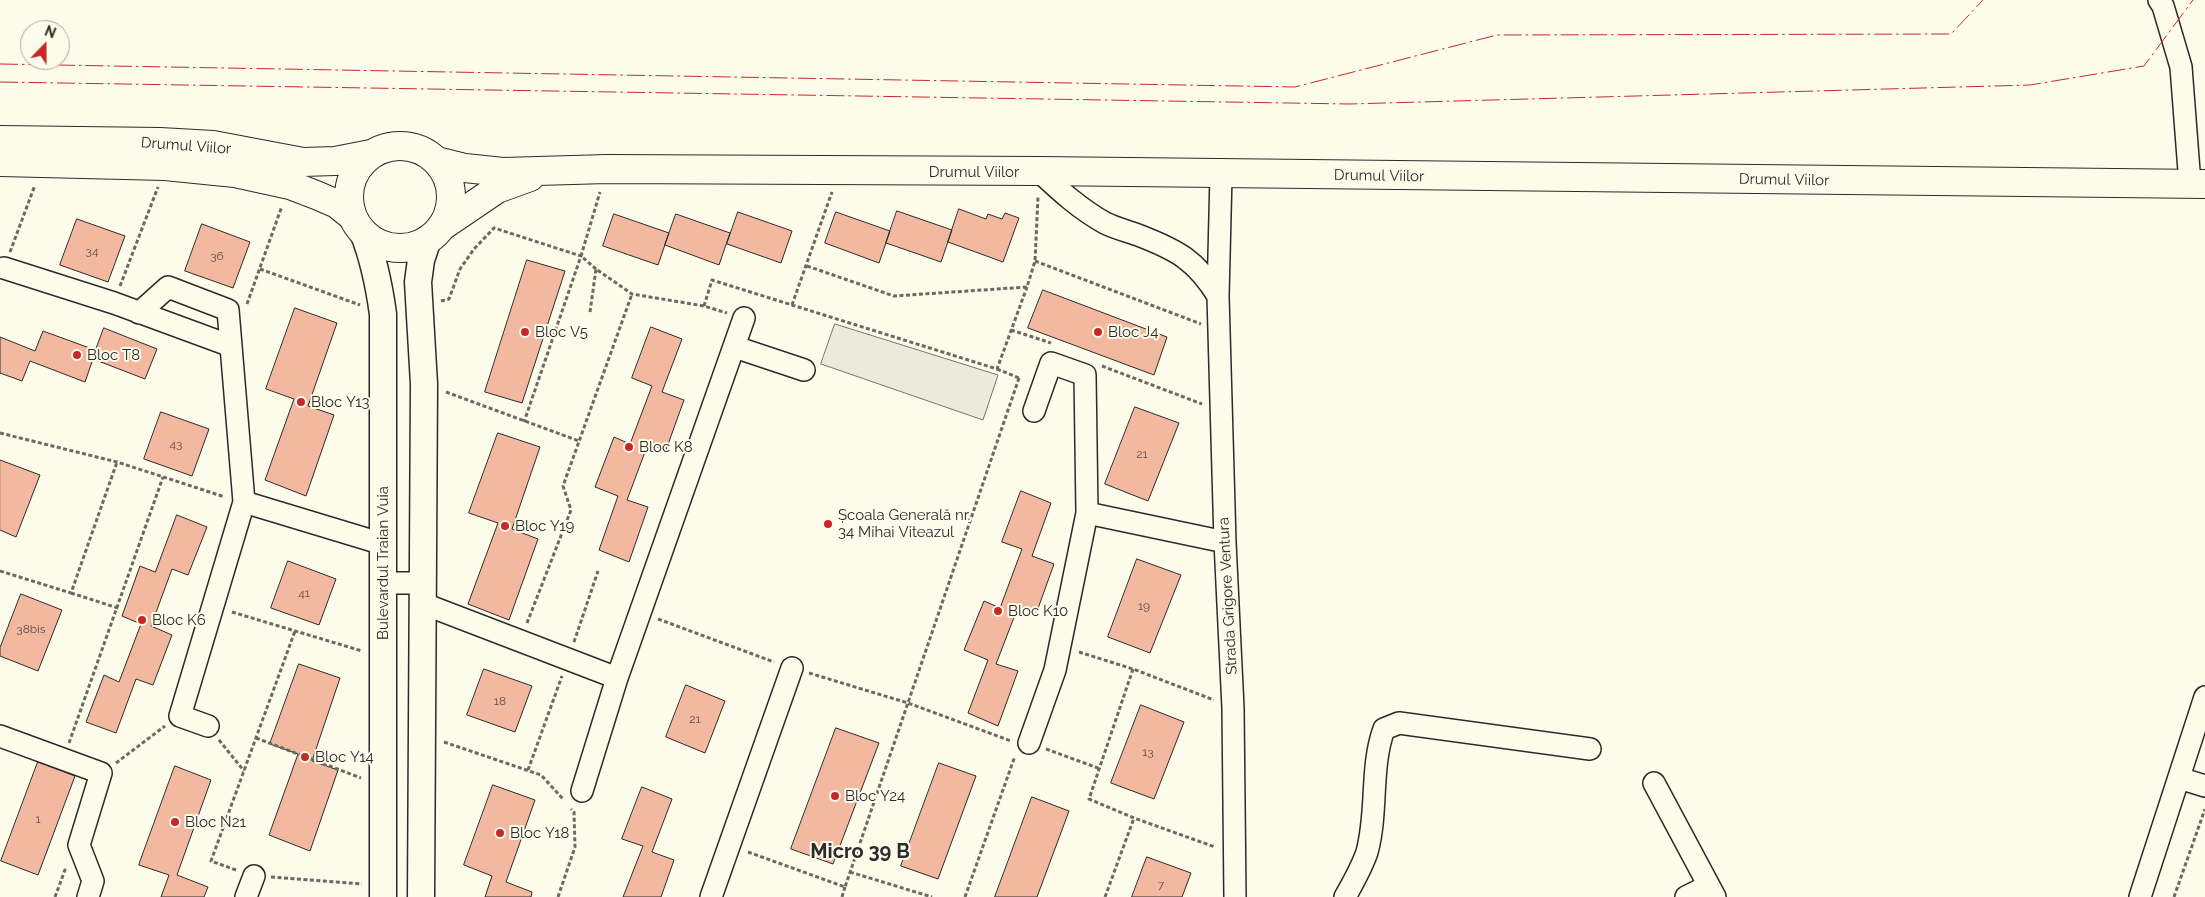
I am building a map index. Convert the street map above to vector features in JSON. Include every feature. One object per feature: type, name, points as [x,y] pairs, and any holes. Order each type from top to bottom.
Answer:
[{"type":"highway","name":"Drumul Viilor","points":[[0,140],[160,142],[213,145],[303,162],[336,161],[371,154]]},
{"type":"highway","points":[[405,146],[422,151],[437,161],[447,176],[451,193],[449,211],[434,233],[412,246],[394,248],[377,242],[358,225],[349,200],[350,182],[358,166],[371,154],[387,147],[405,146]]},
{"type":"highway","name":"Drumul Viilor","points":[[437,161],[484,171],[607,169],[1039,171],[1221,175],[2198,184]]},
{"type":"highway","name":"Drumul Viilor","points":[[0,162],[166,166],[235,173],[290,185],[337,204],[358,225]]},
{"type":"highway","name":"Drumul Viilor","points":[[434,233],[497,189],[553,171]]},
{"type":"main road","name":"Bulevardul Traian Vuia","points":[[358,225],[372,254],[379,282],[383,314],[383,891]]},
{"type":"main road","points":[[421,897],[424,384],[419,305],[421,260],[434,233]]},
{"type":"street","points":[[2159,0],[2163,6],[2181,67],[2198,184]]},
{"type":"street","name":"Strada Grigore Ventura","points":[[1039,171],[1081,210],[1108,224],[1151,240],[1188,258],[1204,274],[1218,296]]},
{"type":"street","name":"Strada Grigore Ventura","points":[[1221,175],[1218,296],[1224,542],[1233,708],[1235,897]]},
{"type":"street","points":[[4,268],[114,304],[230,346]]},
{"type":"street","points":[[139,313],[168,287],[228,310],[244,502],[180,716],[208,726]]},
{"type":"street","points":[[582,791],[617,678],[744,318]]},
{"type":"street","points":[[735,347],[804,370]]},
{"type":"street","points":[[1024,743],[1055,670],[1087,513],[1085,375],[1051,363],[1034,412]]},
{"type":"street","points":[[244,502],[384,544]]},
{"type":"street","points":[[1087,513],[1224,542]]},
{"type":"street","points":[[383,583],[424,594],[520,642],[617,678]]},
{"type":"street","points":[[711,897],[792,668]]},
{"type":"street","points":[[2140,897],[2205,697]]},
{"type":"street","points":[[1345,897],[1367,852],[1372,823],[1379,742],[1384,729],[1398,723],[1590,749]]},
{"type":"street","points":[[0,736],[101,773],[79,845],[93,881],[88,897]]},
{"type":"street","points":[[2179,778],[2205,786]]},
{"type":"street","points":[[1654,783],[1712,892],[1686,897]]},
{"type":"street","points":[[246,897],[254,876]]},
{"type":"path","points":[[4,268],[44,162]]},
{"type":"path","points":[[114,304],[166,166]]},
{"type":"path","points":[[524,422],[581,256],[607,169]]},
{"type":"path","points":[[792,305],[839,171]]},
{"type":"path","points":[[997,369],[1035,261],[1039,171]]},
{"type":"path","points":[[244,312],[290,185]]},
{"type":"path","points":[[419,305],[449,299],[460,269],[474,249],[494,228],[581,256],[632,294],[704,306],[744,318]]},
{"type":"path","points":[[1035,261],[1220,332]]},
{"type":"path","points":[[807,266],[894,296],[1026,287]]},
{"type":"path","points":[[260,269],[383,314]]},
{"type":"path","points":[[590,312],[596,269]]},
{"type":"path","points":[[704,306],[712,280],[997,369],[1042,387]]},
{"type":"path","points":[[520,642],[571,510],[563,486],[632,294]]},
{"type":"path","points":[[1011,330],[1058,346]]},
{"type":"path","points":[[1099,364],[1222,412]]},
{"type":"path","points":[[842,897],[1020,378]]},
{"type":"path","points":[[424,384],[579,441]]},
{"type":"path","points":[[0,433],[116,462],[244,502]]},
{"type":"path","points":[[71,593],[116,462]]},
{"type":"path","points":[[64,758],[163,477]]},
{"type":"path","points":[[0,572],[118,608]]},
{"type":"path","points":[[212,606],[383,658]]},
{"type":"path","points":[[641,612],[792,668],[908,703],[1098,768]]},
{"type":"path","points":[[295,631],[211,861],[254,876],[383,891]]},
{"type":"path","points":[[1059,646],[1133,669],[1233,708]]},
{"type":"path","points":[[1133,669],[1089,799],[1134,818],[1234,854]]},
{"type":"path","points":[[101,773],[180,716]]},
{"type":"path","points":[[208,726],[244,771]]},
{"type":"path","points":[[422,734],[541,775],[574,812],[574,847],[558,897]]},
{"type":"path","points":[[256,738],[384,787]]},
{"type":"path","points":[[965,897],[1024,743]]},
{"type":"path","points":[[2174,897],[2205,809]]},
{"type":"path","points":[[1105,897],[1134,818]]},
{"type":"path","points":[[729,845],[846,887]]},
{"type":"path","points":[[850,872],[932,897]]},
{"type":"shaded area","points":[[835,324],[998,375],[983,420],[821,364]]},
{"type":"building","points":[[959,209],[986,219],[988,214],[1002,219],[1005,213],[1019,218],[1003,262],[948,242]]},
{"type":"building","points":[[897,211],[952,230],[941,262],[886,243]]},
{"type":"building","points":[[738,212],[792,231],[781,263],[727,244]]},
{"type":"building","points":[[836,212],[890,231],[879,263],[825,243]]},
{"type":"building","points":[[614,214],[669,233],[658,265],[603,246]]},
{"type":"building","points":[[676,214],[730,233],[719,265],[665,245]]},
{"type":"building","points":[[77,219],[125,236],[108,282],[60,265]]},
{"type":"building","points":[[202,224],[250,242],[233,288],[185,271]]},
{"type":"building","name":"Bloc V5","points":[[527,260],[565,271],[522,403],[485,392]]},
{"type":"building","name":"Bloc J4","points":[[1043,290],[1167,337],[1154,375],[1028,328]]},
{"type":"building","name":"Bloc Y13","points":[[295,308],[337,323],[308,406],[334,415],[306,496],[265,480],[294,399],[266,389]]},
{"type":"building","name":"Bloc K8","points":[[651,327],[682,339],[662,392],[684,400],[666,450],[648,444],[627,500],[648,507],[629,562],[599,550],[618,496],[595,487],[614,437],[630,444],[652,386],[632,378]]},
{"type":"building","name":"Bloc T8","points":[[104,328],[157,349],[145,379],[93,359],[85,382],[30,361],[22,381],[0,373],[0,337],[35,351],[43,331],[95,350]]},
{"type":"building","points":[[1135,407],[1179,423],[1148,501],[1105,484]]},
{"type":"building","points":[[161,412],[209,429],[192,476],[144,459]]},
{"type":"building","name":"Bloc Y19","points":[[498,433],[540,447],[512,529],[538,539],[509,620],[468,604],[498,523],[469,513]]},
{"type":"building","points":[[0,460],[40,475],[16,537],[0,530]]},
{"type":"building","name":"Bloc K10","points":[[1021,491],[1051,503],[1032,556],[1054,564],[1036,614],[1018,607],[996,664],[1018,671],[998,726],[968,713],[988,660],[964,650],[984,601],[1000,608],[1022,549],[1002,542]]},
{"type":"building","name":"Bloc K6","points":[[177,515],[207,527],[188,575],[172,569],[151,626],[172,635],[153,685],[136,679],[116,733],[86,722],[104,675],[119,682],[141,624],[122,616],[140,566],[155,572]]},
{"type":"building","points":[[1137,559],[1181,575],[1150,653],[1108,637]]},
{"type":"building","points":[[288,561],[336,579],[319,625],[271,608]]},
{"type":"building","points":[[21,594],[62,610],[38,671],[0,656],[0,648]]},
{"type":"building","name":"Bloc Y14","points":[[299,664],[340,678],[312,761],[338,770],[310,851],[269,835],[298,754],[270,744]]},
{"type":"building","points":[[484,669],[532,686],[515,732],[467,715]]},
{"type":"building","points":[[686,685],[725,701],[705,753],[666,737]]},
{"type":"building","points":[[1141,705],[1184,722],[1154,799],[1111,783]]},
{"type":"building","name":"Bloc Y24","points":[[836,728],[879,743],[833,864],[791,849]]},
{"type":"building","points":[[38,762],[75,776],[38,875],[1,861]]},
{"type":"building","points":[[939,763],[976,776],[938,879],[901,866]]},
{"type":"building","name":"Bloc N21","points":[[175,766],[211,780],[177,875],[208,887],[204,897],[161,897],[169,875],[139,865]]},
{"type":"building","name":"Bloc Y18","points":[[493,785],[535,800],[506,882],[532,892],[531,897],[485,897],[492,876],[464,865]]},
{"type":"building","points":[[642,787],[672,799],[652,852],[674,860],[661,897],[623,897],[643,846],[622,839]]},
{"type":"building","points":[[1032,797],[1069,811],[1037,897],[995,897]]},
{"type":"building","points":[[1147,857],[1191,873],[1182,897],[1132,897]]},
{"type":"power","points":[[0,64],[1295,87],[1497,35],[1951,34],[1983,0]]},
{"type":"power","points":[[0,82],[1349,104],[2030,85],[2144,66],[2193,0]]},
{"type":"place","name":"Bloc V5","points":[[525,332]]},
{"type":"place","name":"Bloc J4","points":[[1098,332]]},
{"type":"place","name":"Bloc T8","points":[[77,355]]},
{"type":"place","name":"Bloc Y13","points":[[301,402]]},
{"type":"place","name":"Bloc K8","points":[[629,447]]},
{"type":"place","name":"Școala Generală nr. 34 Mihai Viteazul","points":[[828,524]]},
{"type":"place","name":"Bloc Y19","points":[[505,526]]},
{"type":"place","name":"Bloc K10","points":[[998,611]]},
{"type":"place","name":"Bloc K6","points":[[142,620]]},
{"type":"place","name":"Bloc Y14","points":[[305,757]]},
{"type":"place","name":"Bloc Y24","points":[[835,796]]},
{"type":"place","name":"Bloc N21","points":[[175,822]]},
{"type":"place","name":"Bloc Y18","points":[[500,833]]},
{"type":"district","name":"Micro 39 B","points":[[860,852]]}]
